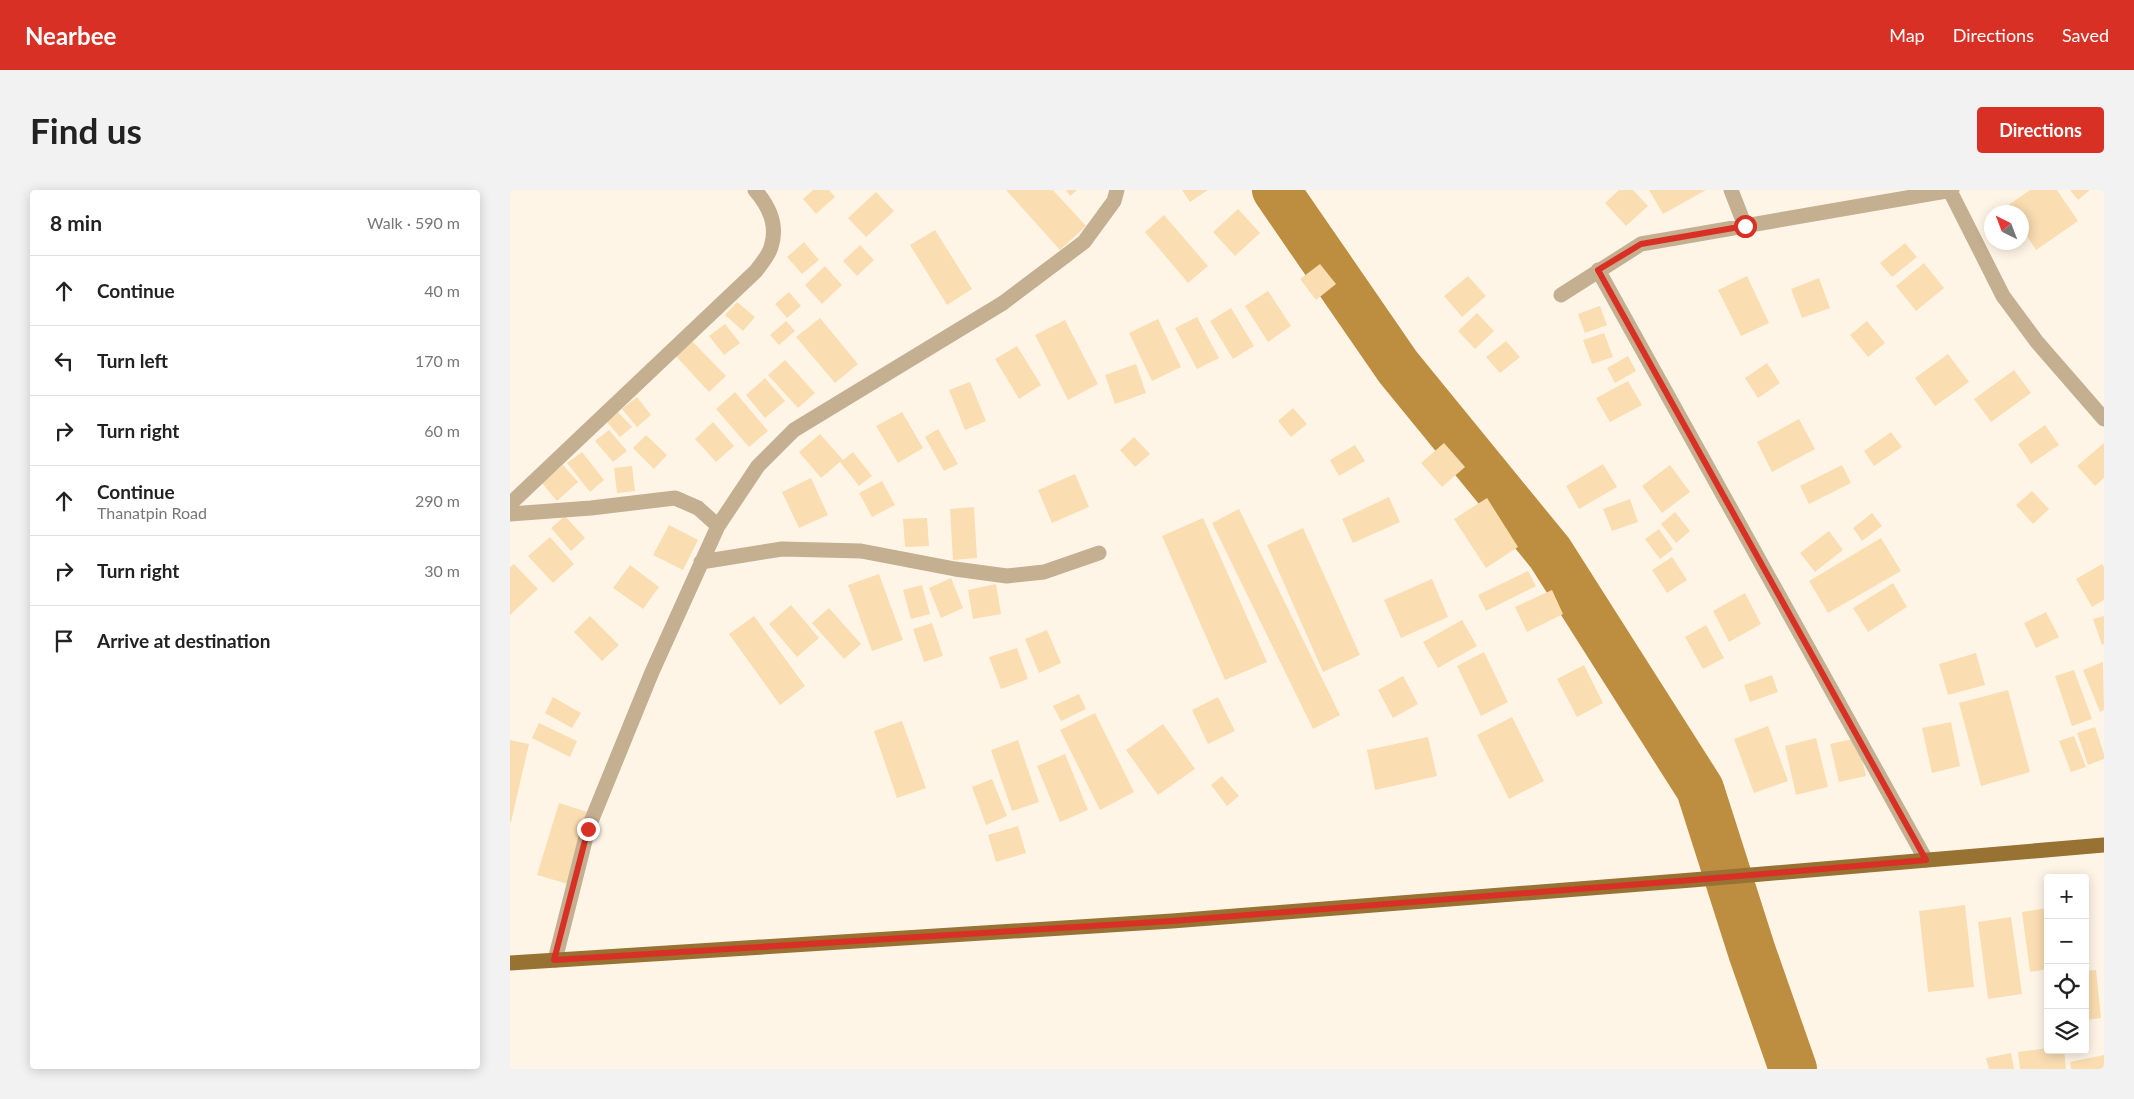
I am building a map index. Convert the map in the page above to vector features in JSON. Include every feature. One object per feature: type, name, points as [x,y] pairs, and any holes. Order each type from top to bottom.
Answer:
[{"type":"main road","points":[[510,963],[1172,921],[2104,845]]},
{"type":"street","points":[[510,504],[756,270],[771,248],[774,226],[766,203],[755,190]]},
{"type":"street","points":[[554,960],[588,829],[652,672],[718,526],[758,466],[794,430],[1003,303],[1084,242],[1114,201],[1117,190]]},
{"type":"street","points":[[1732,190],[1745,226]]},
{"type":"street","points":[[1561,295],[1641,244],[1951,190],[2003,296],[2037,342],[2104,418]]},
{"type":"street","points":[[1598,270],[1926,860]]},
{"type":"street","points":[[510,514],[591,508],[675,498],[698,508],[718,526]]},
{"type":"street","points":[[701,562],[782,549],[861,552],[955,569],[1007,576],[1044,572],[1099,553]]},
{"type":"building","points":[[813,190],[829,190],[835,197],[816,214],[803,199]]},
{"type":"building","points":[[1006,190],[1053,190],[1086,226],[1060,250]]},
{"type":"building","points":[[1066,190],[1077,190],[1070,196]]},
{"type":"building","points":[[1182,190],[1208,190],[1190,202]]},
{"type":"building","points":[[1619,190],[1633,190],[1648,206],[1626,226],[1605,203]]},
{"type":"building","points":[[1649,190],[1706,190],[1663,214]]},
{"type":"building","points":[[2030,190],[2057,190],[2078,221],[2036,250],[2029,239],[2029,205],[2008,205]]},
{"type":"building","points":[[2070,190],[2090,190],[2078,200]]},
{"type":"building","points":[[876,192],[894,211],[866,237],[848,218]]},
{"type":"building","points":[[1238,209],[1260,233],[1235,256],[1213,232]]},
{"type":"building","points":[[1164,215],[1208,266],[1188,283],[1145,232]]},
{"type":"building","points":[[935,230],[972,289],[947,305],[910,245]]},
{"type":"building","points":[[804,242],[819,260],[802,274],[787,257]]},
{"type":"building","points":[[1905,243],[1917,257],[1892,277],[1880,263]]},
{"type":"building","points":[[860,245],[874,260],[857,276],[843,261]]},
{"type":"building","points":[[1924,263],[1944,288],[1916,311],[1896,286]]},
{"type":"building","points":[[1320,264],[1336,284],[1316,300],[1300,279]]},
{"type":"building","points":[[825,266],[842,285],[822,304],[805,285]]},
{"type":"building","points":[[1468,276],[1486,296],[1462,317],[1444,296]]},
{"type":"building","points":[[1747,276],[1769,323],[1741,336],[1718,290]]},
{"type":"building","points":[[1819,278],[1830,308],[1802,318],[1791,289]]},
{"type":"building","points":[[1268,291],[1291,326],[1268,342],[1245,306]]},
{"type":"building","points":[[789,292],[801,306],[787,318],[775,304]]},
{"type":"building","points":[[737,302],[755,317],[743,331],[725,315]]},
{"type":"building","points":[[1600,306],[1607,325],[1585,333],[1578,314]]},
{"type":"building","points":[[1231,308],[1254,346],[1233,359],[1210,321]]},
{"type":"building","points":[[1477,313],[1494,331],[1475,349],[1458,331]]},
{"type":"building","points":[[1197,317],[1219,358],[1197,369],[1175,328]]},
{"type":"building","points":[[820,318],[858,364],[835,383],[796,337]]},
{"type":"building","points":[[1158,319],[1181,367],[1152,381],[1129,333]]},
{"type":"building","points":[[1065,320],[1098,384],[1068,400],[1035,335]]},
{"type":"building","points":[[786,321],[795,331],[779,345],[770,335]]},
{"type":"building","points":[[1867,321],[1885,343],[1868,357],[1850,335]]},
{"type":"building","points":[[725,324],[740,343],[724,355],[709,336]]},
{"type":"building","points":[[1604,333],[1613,357],[1592,364],[1583,340]]},
{"type":"building","points":[[690,339],[726,376],[709,392],[674,354]]},
{"type":"building","points":[[1506,341],[1520,357],[1500,373],[1486,357]]},
{"type":"building","points":[[1017,346],[1041,385],[1019,399],[995,359]]},
{"type":"building","points":[[1948,354],[1969,382],[1935,406],[1915,378]]},
{"type":"building","points":[[1628,356],[1636,371],[1615,383],[1607,368]]},
{"type":"building","points":[[785,360],[815,393],[798,408],[768,375]]},
{"type":"building","points":[[1767,363],[1780,383],[1758,398],[1745,378]]},
{"type":"building","points":[[1136,364],[1146,393],[1115,404],[1105,375]]},
{"type":"building","points":[[2014,370],[2031,393],[1991,422],[1974,399]]},
{"type":"building","points":[[765,378],[785,401],[765,418],[746,395]]},
{"type":"building","points":[[1628,381],[1642,405],[1610,422],[1596,398]]},
{"type":"building","points":[[970,382],[986,421],[965,430],[949,390]]},
{"type":"building","points":[[735,392],[768,431],[749,447],[716,409]]},
{"type":"building","points":[[637,397],[651,415],[637,427],[622,409]]},
{"type":"building","points":[[1293,408],[1307,424],[1291,437],[1278,421]]},
{"type":"building","points":[[618,412],[632,427],[620,437],[607,422]]},
{"type":"building","points":[[902,412],[923,448],[898,463],[876,426]]},
{"type":"building","points":[[1799,419],[1815,449],[1772,472],[1757,442]]},
{"type":"building","points":[[713,422],[734,446],[716,462],[695,439]]},
{"type":"building","points":[[2045,425],[2059,445],[2031,464],[2018,444]]},
{"type":"building","points":[[938,429],[958,464],[944,471],[925,437]]},
{"type":"building","points":[[609,430],[627,451],[613,462],[595,441]]},
{"type":"building","points":[[1891,432],[1902,447],[1874,466],[1864,451]]},
{"type":"building","points":[[820,434],[843,460],[853,452],[872,476],[859,486],[840,462],[821,478],[799,452]]},
{"type":"building","points":[[646,435],[667,455],[654,469],[633,448]]},
{"type":"building","points":[[1134,437],[1150,454],[1135,467],[1120,450]]},
{"type":"building","points":[[1444,443],[1465,467],[1442,487],[1421,463]]},
{"type":"building","points":[[2104,443],[2104,478],[2095,486],[2077,466]]},
{"type":"building","points":[[1355,445],[1365,461],[1339,476],[1330,460]]},
{"type":"building","points":[[582,452],[604,480],[590,492],[567,463]]},
{"type":"building","points":[[1603,464],[1617,487],[1579,509],[1566,486]]},
{"type":"building","points":[[563,465],[578,482],[557,501],[542,483]]},
{"type":"building","points":[[1670,465],[1690,492],[1662,513],[1642,486]]},
{"type":"building","points":[[1842,465],[1851,483],[1809,504],[1800,486]]},
{"type":"building","points":[[632,466],[635,491],[617,493],[614,468]]},
{"type":"building","points":[[1075,474],[1089,507],[1052,523],[1038,490]]},
{"type":"building","points":[[811,478],[828,515],[799,528],[782,492]]},
{"type":"building","points":[[882,481],[895,505],[872,517],[859,493]]},
{"type":"building","points":[[2032,491],[2049,509],[2033,524],[2016,505]]},
{"type":"building","points":[[1389,497],[1400,522],[1353,543],[1342,519]]},
{"type":"building","points":[[1487,498],[1518,547],[1486,568],[1454,519]]},
{"type":"building","points":[[1630,499],[1638,522],[1612,531],[1603,509]]},
{"type":"building","points":[[974,507],[977,558],[953,560],[950,509]]},
{"type":"building","points":[[1239,509],[1340,715],[1313,729],[1212,523]]},
{"type":"building","points":[[1675,512],[1690,531],[1676,543],[1661,524]]},
{"type":"building","points":[[1872,513],[1882,526],[1862,541],[1853,528]]},
{"type":"building","points":[[565,516],[585,538],[571,551],[551,528]]},
{"type":"building","points":[[927,518],[929,546],[905,547],[903,519]]},
{"type":"building","points":[[1203,518],[1267,662],[1225,680],[1162,536]]},
{"type":"building","points":[[669,525],[698,540],[683,570],[653,555]]},
{"type":"building","points":[[1303,528],[1360,655],[1323,672],[1267,545]]},
{"type":"building","points":[[1659,529],[1673,549],[1660,559],[1645,539]]},
{"type":"building","points":[[1829,531],[1843,550],[1815,572],[1800,553]]},
{"type":"building","points":[[550,537],[574,564],[553,583],[528,556]]},
{"type":"building","points":[[1881,538],[1901,571],[1828,613],[1809,581]]},
{"type":"building","points":[[1672,557],[1687,580],[1667,593],[1652,570]]},
{"type":"building","points":[[514,564],[538,589],[510,615],[510,567]]},
{"type":"building","points":[[2102,564],[2104,567],[2104,600],[2092,607],[2076,579]]},
{"type":"building","points":[[630,565],[659,587],[643,609],[613,588]]},
{"type":"building","points":[[1528,571],[1536,586],[1486,611],[1478,595]]},
{"type":"building","points":[[879,574],[903,640],[872,651],[848,585]]},
{"type":"building","points":[[951,578],[963,608],[941,618],[929,588]]},
{"type":"building","points":[[1432,579],[1448,617],[1401,638],[1384,600]]},
{"type":"building","points":[[1893,583],[1907,607],[1868,632],[1853,608]]},
{"type":"building","points":[[996,584],[1001,614],[973,619],[968,590]]},
{"type":"building","points":[[922,585],[930,614],[911,619],[903,590]]},
{"type":"building","points":[[1552,590],[1563,614],[1527,632],[1515,607]]},
{"type":"building","points":[[1745,593],[1761,624],[1729,642],[1713,611]]},
{"type":"building","points":[[791,605],[819,638],[797,657],[769,624]]},
{"type":"building","points":[[829,608],[861,644],[844,659],[812,623]]},
{"type":"building","points":[[2046,612],[2059,637],[2036,648],[2024,623]]},
{"type":"building","points":[[590,616],[619,645],[602,661],[574,632]]},
{"type":"building","points":[[754,616],[805,686],[780,705],[729,634]]},
{"type":"building","points":[[2104,616],[2104,644],[2102,645],[2093,619]]},
{"type":"building","points":[[1462,620],[1477,646],[1438,668],[1423,642]]},
{"type":"building","points":[[932,623],[943,656],[924,662],[913,629]]},
{"type":"building","points":[[1706,625],[1724,658],[1703,669],[1685,637]]},
{"type":"building","points":[[1047,630],[1061,663],[1039,673],[1025,639]]},
{"type":"building","points":[[1017,648],[1028,679],[1001,689],[989,657]]},
{"type":"building","points":[[1484,652],[1508,702],[1481,716],[1457,666]]},
{"type":"building","points":[[1976,653],[1985,685],[1948,695],[1939,664]]},
{"type":"building","points":[[2103,662],[2104,710],[2100,712],[2083,670]]},
{"type":"building","points":[[1584,665],[1603,703],[1577,717],[1557,679]]},
{"type":"building","points":[[2074,670],[2092,719],[2072,726],[2055,676]]},
{"type":"building","points":[[1772,675],[1778,692],[1750,702],[1744,685]]},
{"type":"building","points":[[1403,676],[1418,704],[1393,718],[1378,690]]},
{"type":"building","points":[[2008,690],[2030,772],[1981,786],[1959,703]]},
{"type":"building","points":[[1079,694],[1086,709],[1061,721],[1053,706]]},
{"type":"building","points":[[553,697],[581,713],[572,728],[545,713]]},
{"type":"building","points":[[1218,697],[1235,731],[1208,744],[1192,710]]},
{"type":"building","points":[[1095,713],[1134,792],[1100,810],[1060,730]]},
{"type":"building","points":[[1512,717],[1544,781],[1509,799],[1477,735]]},
{"type":"building","points":[[902,721],[926,788],[897,798],[874,731]]},
{"type":"building","points":[[1951,722],[1960,766],[1932,773],[1922,728]]},
{"type":"building","points":[[539,723],[577,741],[570,757],[532,738]]},
{"type":"building","points":[[1163,724],[1195,769],[1158,795],[1126,750]]},
{"type":"building","points":[[1768,726],[1788,781],[1754,793],[1734,739]]},
{"type":"building","points":[[2095,727],[2104,759],[2088,765],[2077,733]]},
{"type":"building","points":[[2074,736],[2086,767],[2071,772],[2059,741]]},
{"type":"building","points":[[1428,737],[1437,776],[1375,790],[1367,750]]},
{"type":"building","points":[[1816,738],[1828,787],[1796,795],[1785,746]]},
{"type":"building","points":[[1857,738],[1866,776],[1839,782],[1830,744]]},
{"type":"building","points":[[510,740],[529,744],[511,822],[510,822]]},
{"type":"building","points":[[1018,740],[1039,802],[1012,811],[991,750]]},
{"type":"building","points":[[1065,754],[1088,810],[1060,822],[1037,766]]},
{"type":"building","points":[[1222,776],[1239,796],[1227,806],[1211,785]]},
{"type":"building","points":[[992,779],[1007,816],[986,825],[972,787]]},
{"type":"building","points":[[559,803],[591,813],[568,884],[537,875]]},
{"type":"building","points":[[1018,826],[1026,853],[996,862],[988,835]]},
{"type":"building","points":[[1965,905],[1974,987],[1928,992],[1919,911]]},
{"type":"building","points":[[2044,909],[2044,970],[2030,972],[2022,912]]},
{"type":"building","points":[[2011,917],[2022,994],[1988,999],[1978,922]]},
{"type":"building","points":[[2096,970],[2101,1018],[2089,1020],[2089,1009],[2089,971]]},
{"type":"building","points":[[2044,1049],[2044,1054],[2064,1054],[2066,1069],[2020,1069],[2018,1052]]},
{"type":"building","points":[[2011,1053],[2014,1069],[1989,1069],[1986,1058]]},
{"type":"building","points":[[2104,1055],[2104,1069],[2071,1069],[2070,1062]]},
{"type":"waterway","points":[[1276,190],[1398,367],[1550,553],[1700,789],[1752,952],[1793,1069]]},
{"type":"route","points":[[588,829],[554,960],[1172,921],[1926,860],[1598,270],[1641,244],[1745,226]]}]
